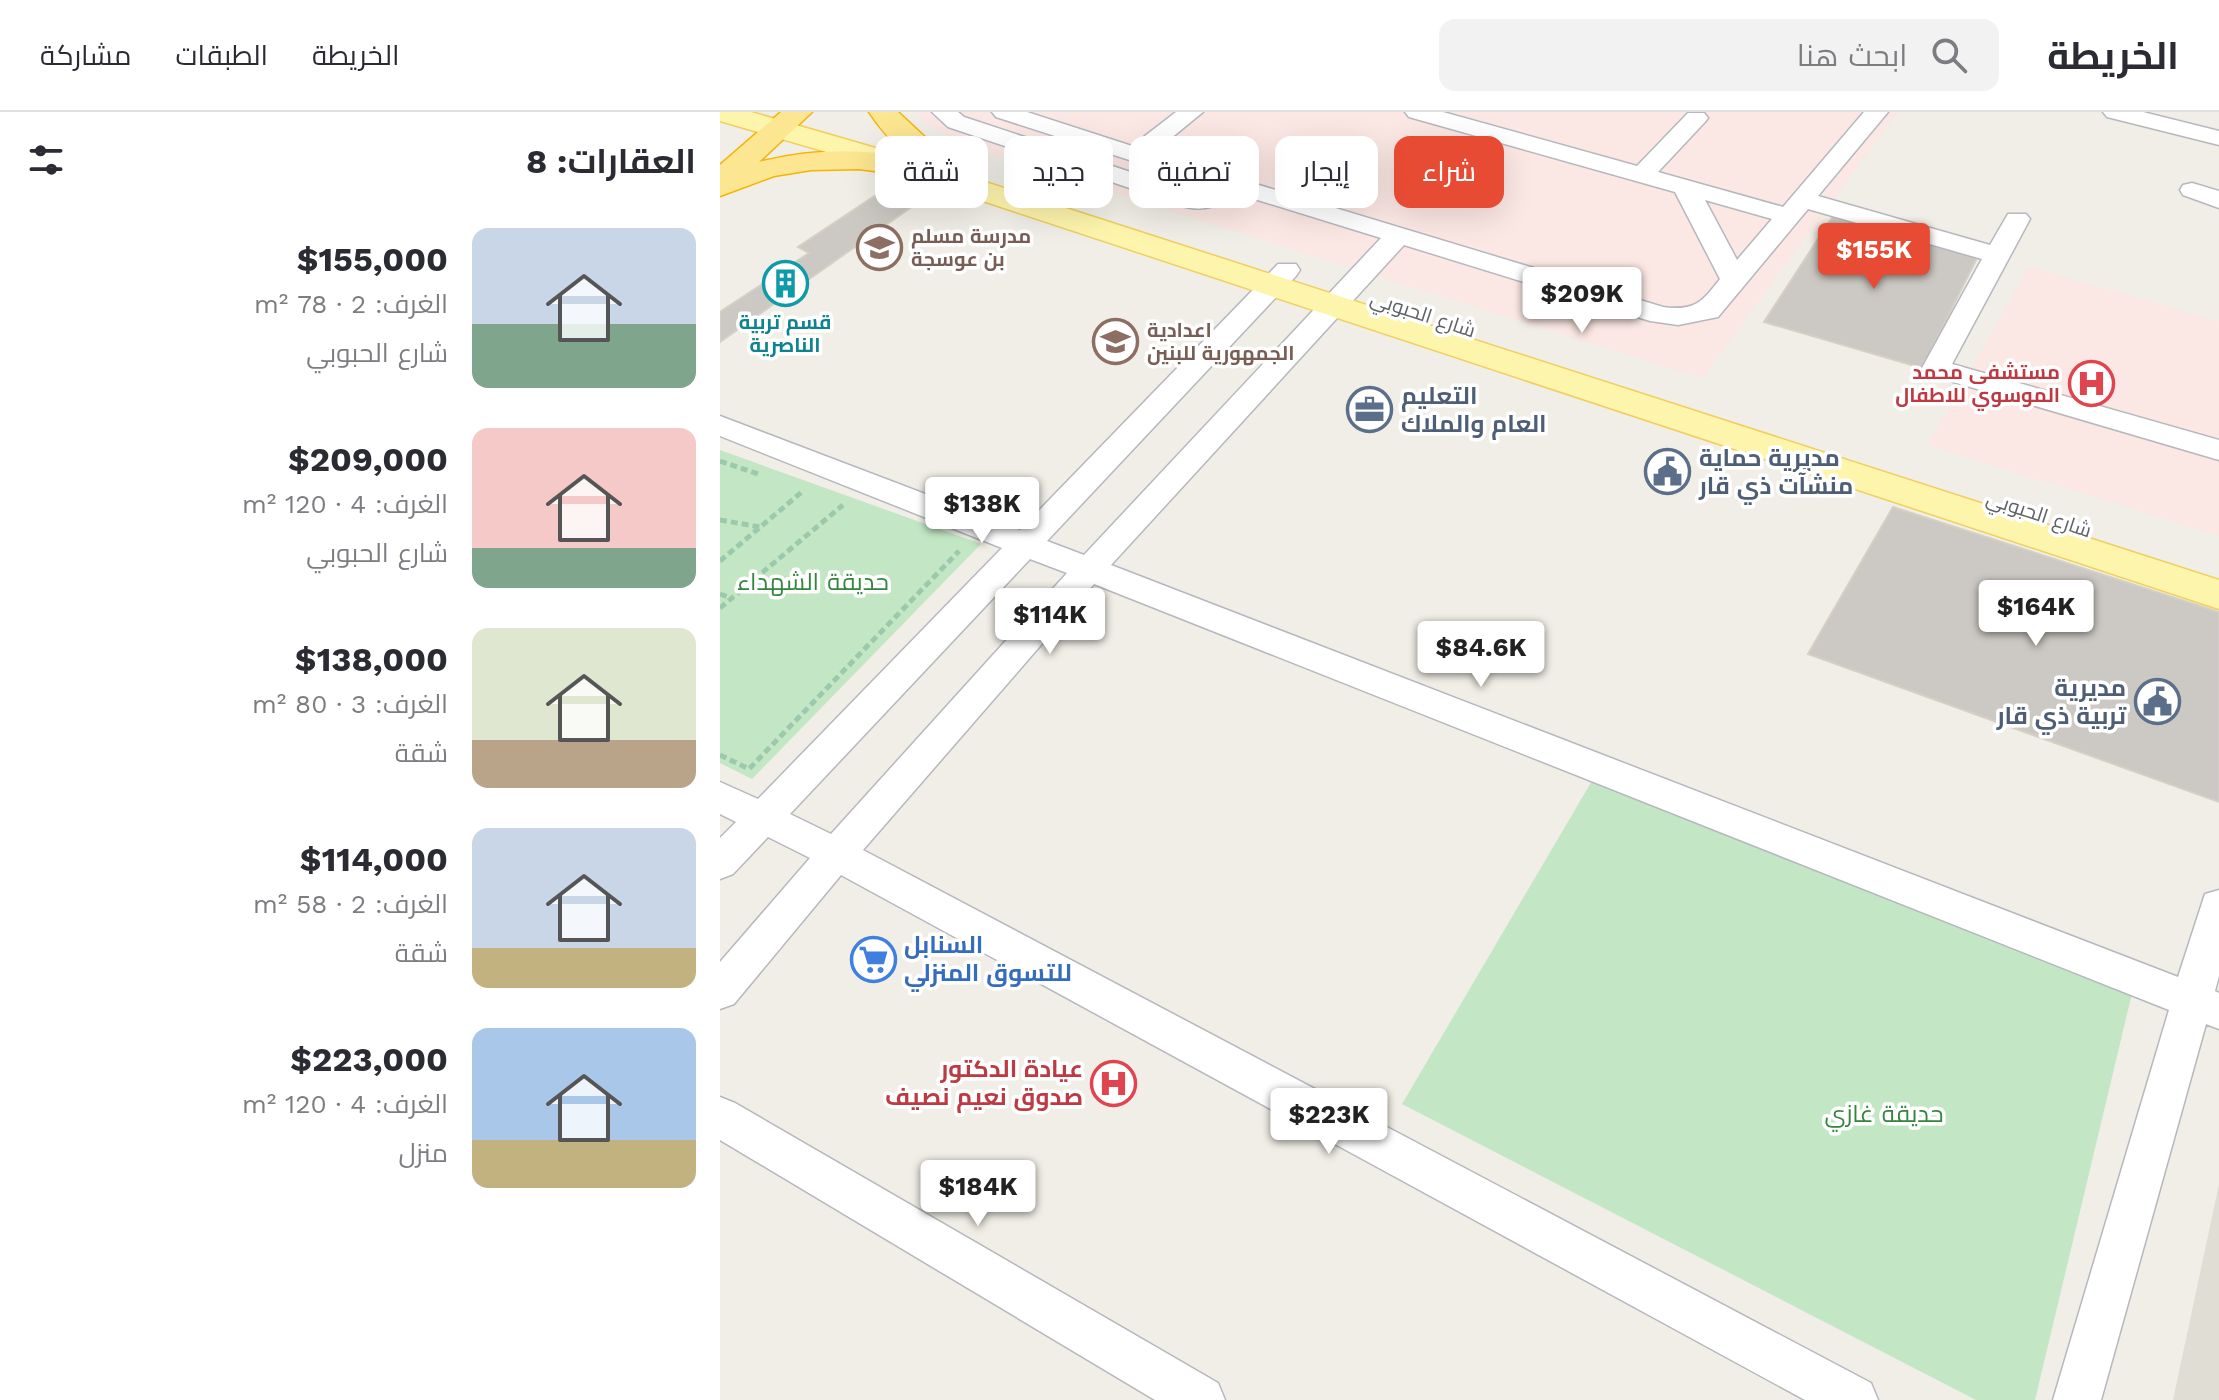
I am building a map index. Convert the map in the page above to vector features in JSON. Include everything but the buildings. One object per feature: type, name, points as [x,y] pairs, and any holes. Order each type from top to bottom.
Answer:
[{"type":"highway","points":[[883,112],[904,136]]},
{"type":"highway","points":[[720,141],[759,117]]},
{"type":"highway","points":[[720,180],[759,117]]},
{"type":"highway","points":[[720,187],[763,169],[820,160],[875,158]]},
{"type":"main road","name":"شارع الحبوبي","points":[[810,112],[875,141]]},
{"type":"main road","points":[[759,117],[875,148]]},
{"type":"main road","name":"شارع الحبوبي","points":[[988,182],[1279,277],[2219,595]]},
{"type":"main road","name":"شارع الحبوبي","points":[[1338,297],[2219,573]]},
{"type":"street","points":[[944,112],[956,122],[1129,180]]},
{"type":"street","points":[[1004,112],[1129,153]]},
{"type":"street","points":[[1160,136],[1191,112]]},
{"type":"street","points":[[1417,112],[1471,118],[1685,187],[1795,208],[1999,256]]},
{"type":"street","points":[[1259,192],[1660,315],[1678,317],[1708,311],[1876,112]]},
{"type":"street","points":[[2115,112],[2219,138]]},
{"type":"street","points":[[1642,175],[1696,118]]},
{"type":"street","points":[[1685,187],[1734,280]]},
{"type":"street","points":[[2192,190],[2219,200]]},
{"type":"street","points":[[2017,219],[1936,368],[2219,450]]},
{"type":"street","points":[[720,991],[835,853],[1090,568],[1338,297],[1399,235]]},
{"type":"street","points":[[720,863],[1279,277]]},
{"type":"street","points":[[720,425],[2206,1005]]},
{"type":"street","points":[[720,797],[835,853],[1854,1400]]},
{"type":"street","points":[[2077,1400],[2206,1005],[2219,906]]},
{"type":"street","points":[[720,1117],[1201,1400]]},
{"type":"path","points":[[720,561],[803,491]]},
{"type":"path","points":[[720,608],[841,505],[855,509]]},
{"type":"path","points":[[720,520],[760,527]]},
{"type":"path","points":[[720,755],[749,769],[964,547],[950,542]]},
{"type":"path","points":[[720,594],[731,598]]},
{"type":"shaded area","points":[[918,112],[1898,112],[1702,378],[1161,208],[1259,208],[1259,136],[1129,136],[1129,198],[1113,193],[1113,136],[1004,136],[1004,159],[988,154],[988,136],[948,136],[923,122]]},
{"type":"shaded area","name":"مستشفى محمد الموسوي للاطفال","points":[[2029,267],[2219,321],[2219,536],[1928,445]]},
{"type":"shaded area","points":[[2219,1184],[2219,1400],[2173,1400]]},
{"type":"green space","name":"حديقة الشهداء","points":[[720,450],[981,544],[752,779],[720,763]]},
{"type":"green space","name":"حديقة غازي","points":[[1596,774],[2134,985],[2035,1400],[1976,1400],[1402,1104]]},
{"type":"place","name":"مدرسة مسلم بن عوسجة","points":[[880,247]]},
{"type":"place","name":"قسم تربية الناصرية","points":[[785,283]]},
{"type":"place","name":"اعدادية الجمهورية للبنين","points":[[1116,341]]},
{"type":"place","name":"مستشفى محمد الموسوي للاطفال","points":[[2091,383]]},
{"type":"place","name":"التعليم العام والملاك","points":[[1370,410]]},
{"type":"place","name":"مديرية حماية منشآت ذي قار","points":[[1668,472]]},
{"type":"place","name":"مديرية تربية ذي قار","points":[[2157,702]]},
{"type":"place","name":"السنابل للتسوق المنزلي","points":[[873,959]]},
{"type":"place","name":"عيادة الدكتور صدوق نعيم نصيف","points":[[1114,1083]]}]
